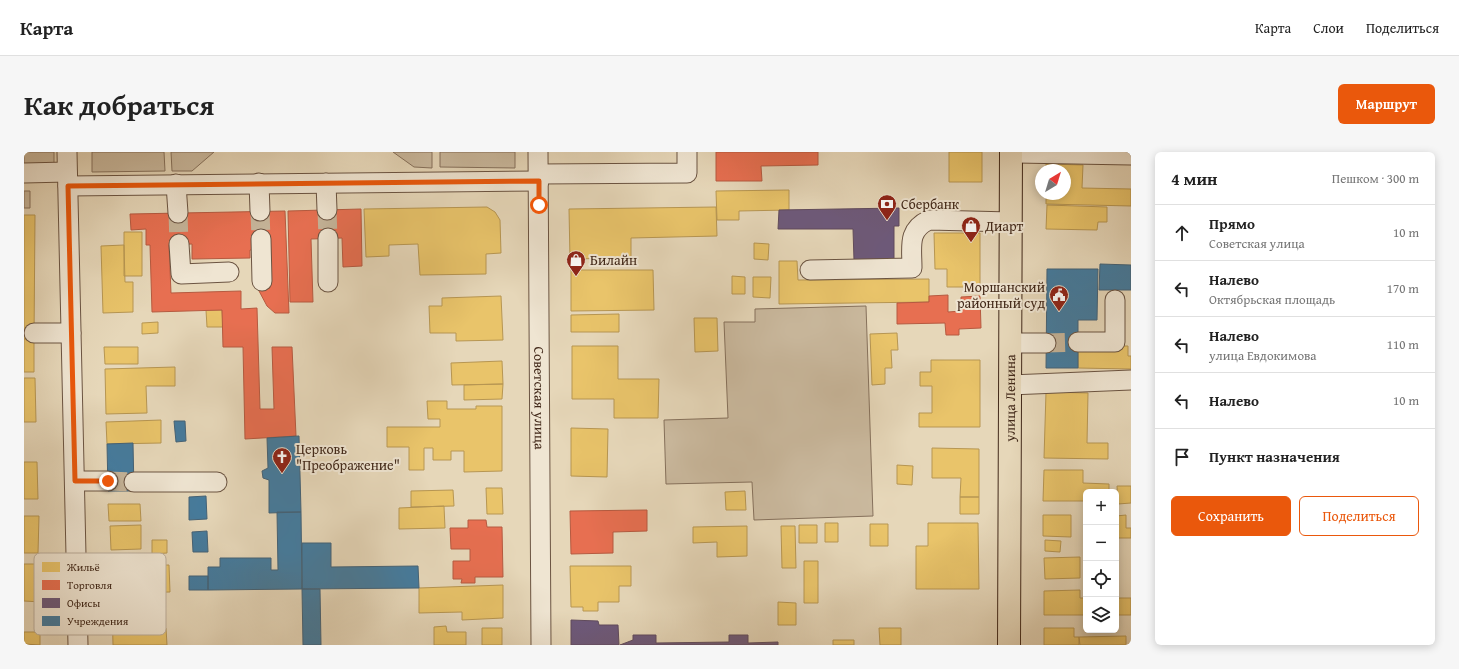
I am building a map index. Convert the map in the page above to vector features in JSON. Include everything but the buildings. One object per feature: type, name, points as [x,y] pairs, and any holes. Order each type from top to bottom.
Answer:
[{"type":"main road","name":"улица Ленина","points":[[1009,645],[1011,153]]},
{"type":"street","points":[[67,152],[76,553]]},
{"type":"street","name":"Советская улица","points":[[538,152],[541,645]]},
{"type":"street","points":[[24,173],[68,179],[176,184],[326,183],[687,173],[687,152]]},
{"type":"street","points":[[1011,153],[1131,155]]},
{"type":"street","points":[[259,183],[260,211]]},
{"type":"street","points":[[326,183],[327,210]]},
{"type":"street","points":[[176,184],[178,213]]},
{"type":"street","points":[[810,270],[912,268],[912,236],[921,223],[929,220],[1011,222]]},
{"type":"street","points":[[328,238],[328,282]]},
{"type":"street","points":[[261,239],[262,281]]},
{"type":"street","points":[[179,244],[181,274],[229,272]]},
{"type":"street","points":[[1078,342],[1115,342],[1115,300]]},
{"type":"street","points":[[34,333],[71,333]]},
{"type":"street","points":[[1011,343],[1046,343]]},
{"type":"street","points":[[1010,385],[1131,380]]},
{"type":"street","points":[[75,481],[108,481]]},
{"type":"street","points":[[134,482],[217,482]]},
{"type":"street","points":[[78,635],[78,645]]},
{"type":"shaded area","points":[[24,152],[54,152],[54,164],[24,165]]},
{"type":"shaded area","points":[[92,152],[164,152],[165,171],[92,172]]},
{"type":"shaded area","points":[[171,152],[214,152],[192,171],[172,171]]},
{"type":"shaded area","points":[[393,152],[432,152],[432,168],[414,167]]},
{"type":"shaded area","points":[[440,152],[515,152],[515,168],[440,167]]},
{"type":"shaded area","points":[[24,191],[30,191],[30,208],[24,208]]},
{"type":"shaded area","points":[[866,306],[873,516],[754,520],[752,482],[666,484],[664,420],[728,418],[724,322],[755,322],[755,309]]},
{"type":"tunnel","points":[[327,210],[328,238]]},
{"type":"tunnel","points":[[260,211],[261,239]]},
{"type":"tunnel","points":[[178,213],[179,244]]},
{"type":"tunnel","points":[[1046,343],[1078,342]]},
{"type":"tunnel","points":[[108,481],[134,482]]},
{"type":"place","name":"Сбербанк","points":[[887,221]]},
{"type":"place","name":"Диарт","points":[[971,243]]},
{"type":"place","name":"Билайн","points":[[576,277]]},
{"type":"place","name":"Моршанский районный суд","points":[[1059,312]]},
{"type":"place","name":"Церковь \"Преображение\"","points":[[282,474]]},
{"type":"route","points":[[108,481],[75,481],[68,186],[539,181],[539,205]]}]
